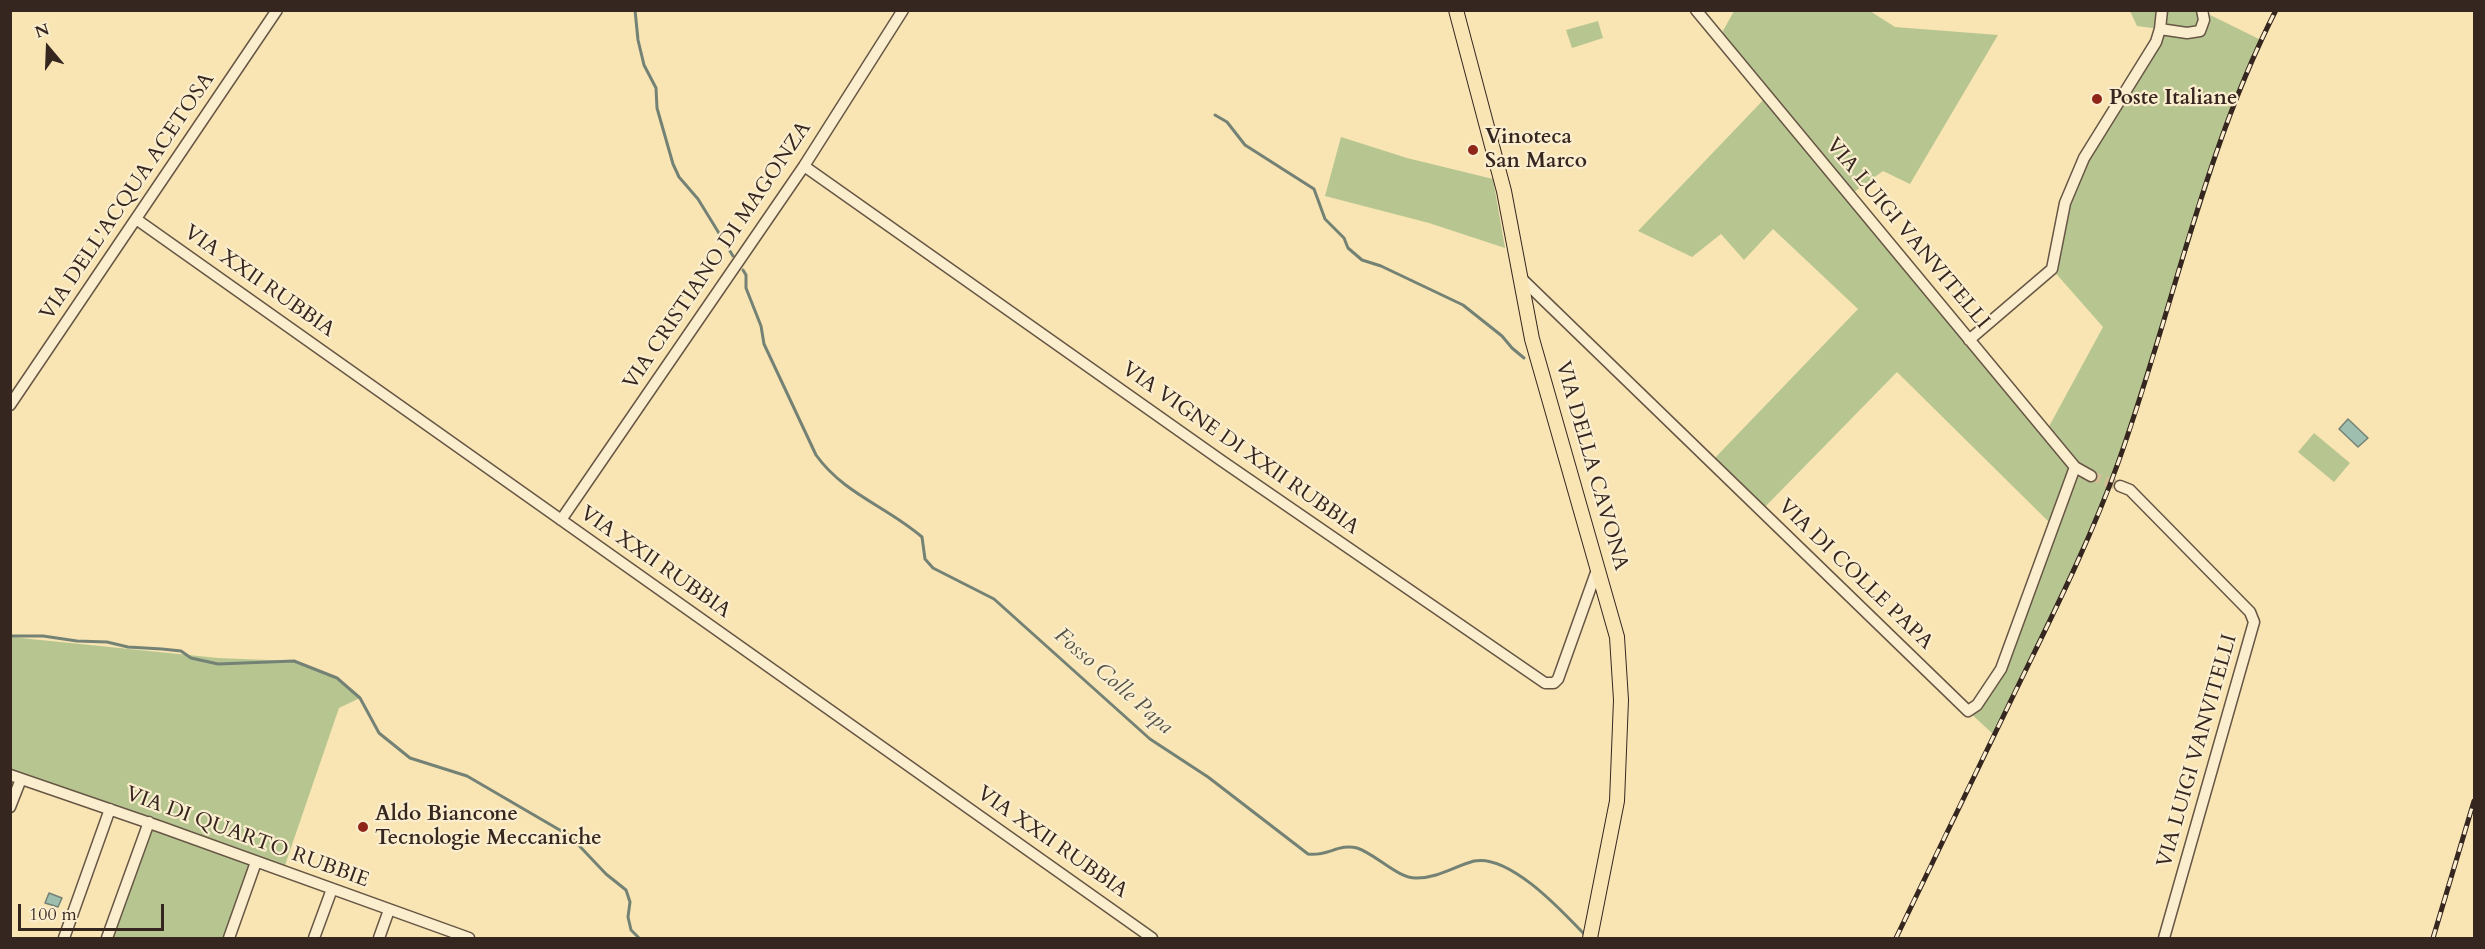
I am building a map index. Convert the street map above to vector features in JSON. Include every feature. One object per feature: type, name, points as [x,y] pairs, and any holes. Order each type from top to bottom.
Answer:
[{"type":"main road","name":"VIA DELLA CAVONA","points":[[1456,10],[1504,191],[1532,339],[1599,567],[1617,637],[1621,700],[1617,801],[1590,937]]},
{"type":"street","name":"VIA DELL'ACQUA ACETOSA","points":[[10,405],[278,10]]},
{"type":"street","name":"VIA CRISTIANO DI MAGONZA","points":[[561,520],[804,166],[903,10]]},
{"type":"street","name":"VIA LUIGI VANVITELLI","points":[[1696,10],[2075,466],[2091,476]]},
{"type":"street","points":[[1969,340],[2052,269],[2065,203],[2084,158],[2156,42],[2162,10]]},
{"type":"street","points":[[2160,29],[2187,33],[2200,31],[2204,20],[2202,10]]},
{"type":"street","name":"VIA VIGNE DI XXII RUBBIA","points":[[804,166],[1232,468],[1545,683],[1551,684],[1558,679],[1599,567]]},
{"type":"street","name":"VIA XXII RUBBIA","points":[[136,219],[1152,939]]},
{"type":"street","name":"VIA DI COLLE PAPA","points":[[1521,278],[1968,711],[1977,705],[2001,669],[2075,466]]},
{"type":"street","name":"VIA LUIGI VANVITELLI","points":[[2120,486],[2130,490],[2250,612],[2254,622],[2164,939]]},
{"type":"street","points":[[10,807],[16,777]]},
{"type":"street","name":"VIA DI QUARTO RUBBIE","points":[[16,777],[149,822],[469,939]]},
{"type":"street","points":[[64,939],[110,809]]},
{"type":"street","points":[[107,939],[149,822]]},
{"type":"street","points":[[229,939],[256,862]]},
{"type":"street","points":[[314,939],[332,889]]},
{"type":"street","points":[[380,939],[389,910]]},
{"type":"street","points":[[428,939],[433,926]]},
{"type":"green space","points":[[1734,11],[1870,11],[1895,27],[1998,35],[1910,184],[1883,171],[1850,195],[2046,432],[2103,327],[2052,269],[2065,203],[2160,29],[2137,26],[2130,11],[2202,11],[2261,40],[2230,118],[2119,463],[2077,567],[1994,735],[1968,711],[2001,669],[2053,526],[1897,372],[1761,511],[1711,462],[1858,309],[1773,229],[1744,260],[1721,234],[1692,257],[1638,231],[1767,96],[1719,38]]},
{"type":"green space","points":[[1598,21],[1603,38],[1572,48],[1566,30]]},
{"type":"green space","points":[[1341,137],[1407,158],[1493,179],[1505,248],[1429,223],[1325,196]]},
{"type":"green space","points":[[2314,433],[2350,463],[2334,482],[2298,452]]},
{"type":"green space","points":[[11,637],[218,658],[294,661],[337,678],[360,698],[339,708],[283,871],[257,862],[229,938],[107,938],[149,822],[11,775]]},
{"type":"shaded area","points":[[2348,419],[2368,438],[2358,447],[2339,429]]},
{"type":"shaded area","points":[[49,893],[62,898],[58,907],[45,903]]},
{"type":"waterway","name":"Fosso Colle Papa","points":[[635,10],[638,40],[644,65],[656,88],[657,108],[673,164],[679,177],[698,199],[733,256]]},
{"type":"waterway","points":[[1215,115],[1227,122],[1245,145],[1314,189],[1325,219],[1344,238],[1348,248],[1362,260],[1381,266],[1463,305],[1502,336],[1524,358]]},
{"type":"waterway","name":"Fosso Colle Papa","points":[[743,270],[746,275],[746,288],[761,326],[764,344],[816,455],[839,480],[922,537],[925,559],[933,568],[994,599],[1150,739],[1208,777],[1308,854],[1321,854],[1344,847],[1357,848],[1402,875],[1417,878],[1439,874],[1474,861],[1488,861],[1503,866],[1534,886],[1585,935]]},
{"type":"waterway","points":[[10,636],[43,636],[181,651],[191,658],[218,664],[294,661],[337,678],[360,698],[379,733],[410,758],[467,776],[570,836],[606,874],[626,890],[630,902],[628,917],[631,930],[639,938]]},
{"type":"tunnel","points":[[2091,476],[2120,486]]},
{"type":"railway","points":[[1896,938],[2057,605],[2095,521],[2137,406],[2228,120],[2250,64],[2276,10]]},
{"type":"railway","points":[[2433,938],[2474,801]]},
{"type":"place","name":"Poste Italiane","points":[[2097,99]]},
{"type":"place","name":"Vinoteca San Marco","points":[[1473,150]]},
{"type":"place","name":"Aldo Biancone Tecnologie Meccaniche","points":[[363,827]]}]
